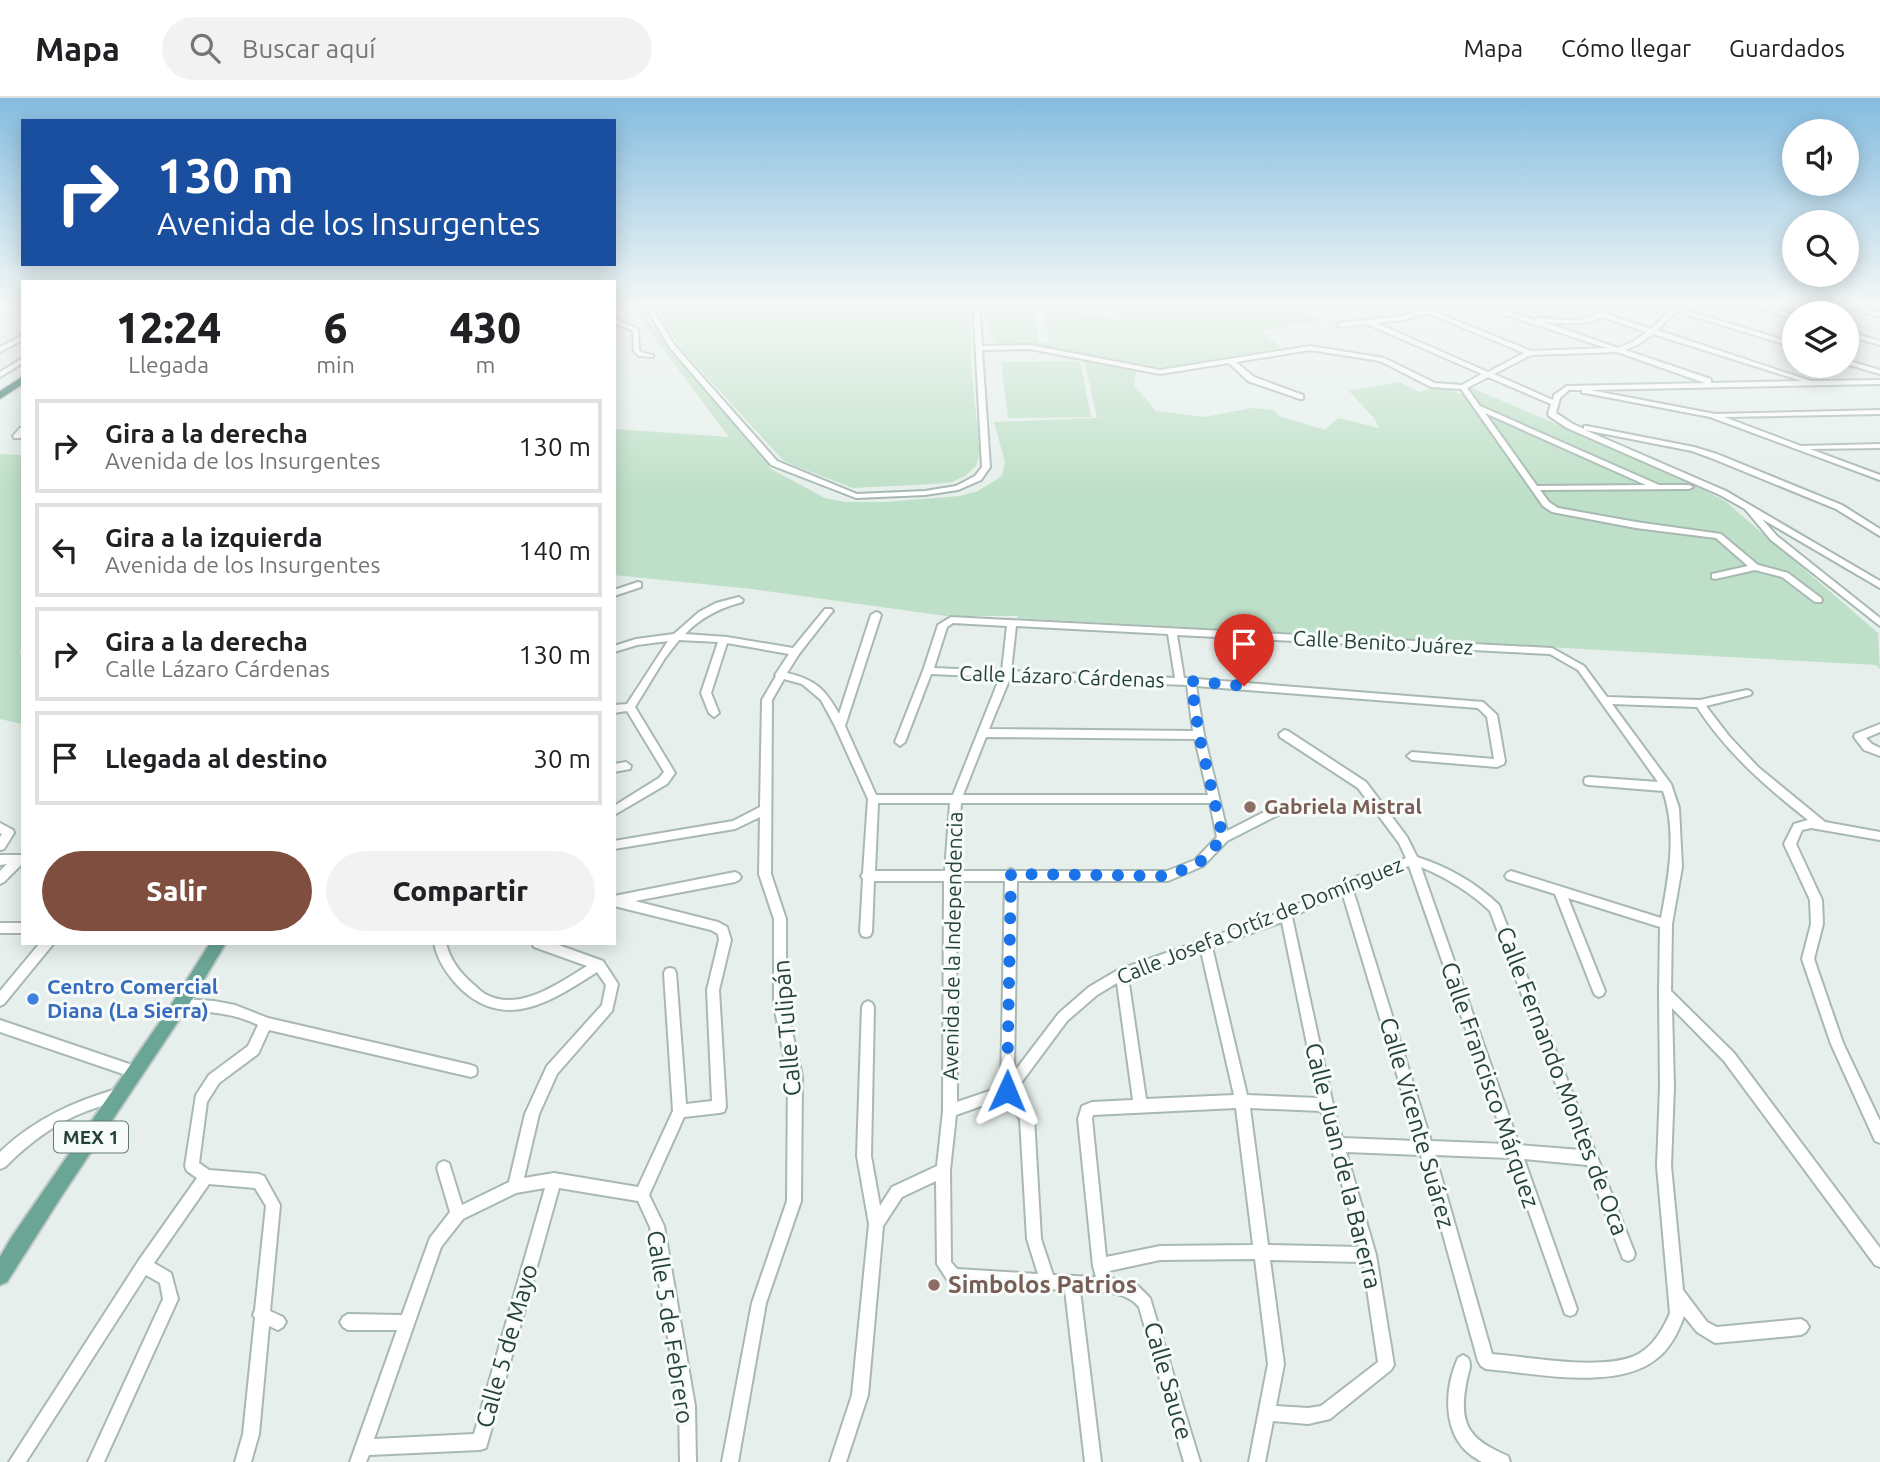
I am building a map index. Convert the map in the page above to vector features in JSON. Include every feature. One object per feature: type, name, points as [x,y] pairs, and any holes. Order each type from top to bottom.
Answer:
[{"type":"highway","points":[[0,386],[21,370]]},
{"type":"highway","points":[[0,397],[21,381]]},
{"type":"highway","points":[[0,397],[21,386]]},
{"type":"main road","name":"MEX 1","points":[[0,1275],[46,1201],[181,1005],[217,945]]},
{"type":"street","points":[[688,365],[774,463],[856,496],[925,493],[958,488],[978,478],[986,467],[979,365]]},
{"type":"street","points":[[1123,365],[1160,372],[1203,365]]},
{"type":"street","points":[[1235,365],[1251,379],[1300,397]]},
{"type":"street","points":[[1393,365],[1434,385],[1463,387],[1506,365]]},
{"type":"street","points":[[1465,365],[1555,403]]},
{"type":"street","points":[[1658,365],[1717,385]]},
{"type":"street","points":[[1758,365],[1818,383]]},
{"type":"street","points":[[1859,366],[1880,372]]},
{"type":"street","points":[[1877,383],[1567,388],[1561,391],[1552,414],[1570,426],[1723,493],[1880,585]]},
{"type":"street","points":[[1463,387],[1546,504],[1567,514],[1718,536],[1755,567],[1785,575],[1818,600]]},
{"type":"street","points":[[1567,388],[1712,415],[1880,478]]},
{"type":"street","points":[[1478,407],[1657,487]]},
{"type":"street","points":[[1712,415],[1880,412]]},
{"type":"street","points":[[1570,426],[1694,449],[1839,507],[1880,533]]},
{"type":"street","points":[[1798,447],[1880,446]]},
{"type":"street","points":[[1537,488],[1689,486]]},
{"type":"street","points":[[1745,505],[1774,538],[1880,624]]},
{"type":"street","points":[[1715,576],[1755,567]]},
{"type":"street","points":[[616,592],[638,585]]},
{"type":"street","points":[[630,707],[675,635],[717,606],[739,600]]},
{"type":"street","name":"Calle Tulipán","points":[[730,1462],[759,1303],[794,1201],[795,1076],[780,1005],[780,919],[765,874],[766,700],[795,652],[828,611]]},
{"type":"street","points":[[840,726],[876,615]]},
{"type":"street","name":"Calle Benito Juárez","points":[[928,671],[946,622],[1012,622],[1172,633],[1552,651],[1581,668],[1603,700]]},
{"type":"street","name":"Avenida de la Independencia","points":[[953,1276],[944,1264],[943,1170],[950,1111],[950,875],[956,800],[1006,676],[1012,622]]},
{"type":"street","points":[[1172,633],[1223,838]]},
{"type":"street","points":[[616,648],[629,643],[675,635],[795,652]]},
{"type":"street","points":[[714,713],[706,693],[723,640]]},
{"type":"street","points":[[900,742],[928,671]]},
{"type":"street","name":"Calle Lázaro Cárdenas","points":[[928,671],[1185,681],[1480,705],[1492,715],[1500,761],[1497,763],[1412,756]]},
{"type":"street","points":[[780,675],[805,681],[815,687],[840,726],[873,799],[866,932]]},
{"type":"street","points":[[1603,700],[1700,704],[1748,693]]},
{"type":"street","points":[[1603,700],[1667,787],[1674,808],[1676,867],[1666,924],[1667,1087],[1664,1166],[1678,1294],[1702,1327],[1715,1335],[1801,1327]]},
{"type":"street","points":[[1700,704],[1717,732],[1766,782],[1823,826]]},
{"type":"street","points":[[616,709],[630,707]]},
{"type":"street","points":[[616,810],[663,781],[670,773],[630,707]]},
{"type":"street","points":[[1880,728],[1859,737],[1868,747],[1880,752]]},
{"type":"street","points":[[985,733],[1199,735]]},
{"type":"street","name":"Calle Francisco Márquez","points":[[1284,734],[1362,785],[1403,840],[1413,860],[1512,1151],[1570,1309]]},
{"type":"street","points":[[616,768],[626,766]]},
{"type":"street","points":[[1589,781],[1667,787]]},
{"type":"street","points":[[873,799],[1215,799]]},
{"type":"street","points":[[867,876],[1168,876],[1199,863],[1223,838],[1280,809]]},
{"type":"street","points":[[616,845],[735,825],[765,810]]},
{"type":"street","points":[[1880,836],[1811,824],[1798,827],[1790,844],[1816,900],[1817,924],[1808,959],[1837,1044],[1880,1135]]},
{"type":"street","points":[[0,827],[9,833],[0,846]]},
{"type":"street","points":[[0,860],[20,860]]},
{"type":"street","points":[[0,879],[20,860]]},
{"type":"street","name":"Calle Josefa Ortíz de Domínguez","points":[[1007,1091],[1063,1017],[1093,991],[1122,974],[1286,915],[1346,886],[1413,860]]},
{"type":"street","name":"Calle Fernando Montes de Oca","points":[[1413,860],[1439,869],[1469,885],[1495,908],[1628,1254]]},
{"type":"street","points":[[1011,874],[1007,1091],[1027,1117],[1034,1239],[1048,1281]]},
{"type":"street","points":[[1511,876],[1666,924]]},
{"type":"street","points":[[616,901],[735,877]]},
{"type":"street","name":"Calle Vicente Suárez","points":[[1346,886],[1427,1150],[1486,1361],[1602,1369],[1633,1364],[1653,1352],[1670,1336],[1678,1313],[1678,1294]]},
{"type":"street","points":[[1559,890],[1599,991]]},
{"type":"street","points":[[616,902],[714,926],[723,931],[725,940],[713,990],[719,1107],[680,1111]]},
{"type":"street","name":"Calle Juan de la Barerra","points":[[1266,1413],[1308,1416],[1324,1413],[1386,1365],[1369,1255],[1326,1105],[1286,915]]},
{"type":"street","points":[[0,928],[21,928]]},
{"type":"street","points":[[1205,943],[1242,1101],[1276,1364],[1257,1462]]},
{"type":"street","points":[[0,1000],[46,945]]},
{"type":"street","points":[[440,945],[443,961],[471,993],[501,1007],[531,1004],[599,965]]},
{"type":"street","points":[[515,1186],[532,1114],[552,1070],[608,1007],[612,984],[599,965],[544,945]]},
{"type":"street","points":[[362,1454],[435,1243],[458,1214],[515,1186],[554,1180],[642,1195],[680,1111],[670,973]]},
{"type":"street","points":[[1122,974],[1140,1106]]},
{"type":"street","points":[[1665,993],[1729,1057],[1880,1260]]},
{"type":"street","points":[[181,1005],[216,1005],[234,1009],[266,1023],[471,1071]]},
{"type":"street","points":[[838,1462],[860,1395],[876,1224],[864,1156],[868,1007]]},
{"type":"street","points":[[243,1462],[251,1434],[273,1205],[259,1181],[206,1177],[192,1166],[201,1100],[214,1079],[253,1050],[266,1023]]},
{"type":"street","points":[[0,1026],[135,1072]]},
{"type":"street","points":[[950,1111],[1007,1091]]},
{"type":"street","points":[[0,1162],[26,1138],[64,1112],[120,1094]]},
{"type":"street","points":[[1106,1285],[1100,1266],[1085,1119],[1087,1111],[1093,1108],[1242,1101],[1326,1105]]},
{"type":"street","points":[[1338,1145],[1512,1151],[1589,1158]]},
{"type":"street","points":[[444,1168],[458,1214]]},
{"type":"street","points":[[876,1224],[897,1192],[943,1170]]},
{"type":"street","points":[[17,1462],[144,1265],[206,1177]]},
{"type":"street","name":"Calle 5 de Mayo","points":[[362,1454],[480,1442],[554,1180]]},
{"type":"street","name":"Calle 5 de Febrero","points":[[642,1195],[657,1226],[687,1406],[688,1462]]},
{"type":"street","points":[[1100,1266],[1160,1253],[1369,1255]]},
{"type":"street","points":[[96,1462],[171,1299],[166,1278],[144,1265]]},
{"type":"street","name":"Calle Sauce","points":[[953,1276],[1106,1285],[1140,1294],[1146,1303],[1192,1462]]},
{"type":"street","points":[[1072,1285],[1093,1462]]},
{"type":"street","points":[[261,1315],[278,1322]]},
{"type":"street","points":[[348,1322],[406,1323]]},
{"type":"street","points":[[1463,1363],[1454,1397],[1456,1419],[1466,1439],[1483,1455],[1502,1462]]},
{"type":"green space","points":[[675,365],[685,365],[771,469],[825,498],[844,502],[960,496],[978,491],[1002,476],[1005,462],[994,422],[1097,418],[1085,365],[1111,365],[1136,370],[1134,385],[1156,411],[1205,417],[1251,408],[1274,410],[1279,416],[1325,430],[1338,418],[1379,428],[1374,418],[1349,391],[1399,382],[1419,392],[1440,388],[1460,394],[1470,387],[1678,477],[1725,501],[1878,633],[1880,669],[1876,665],[1017,618],[1018,616],[946,616],[752,589],[616,575],[616,429],[729,437]]},
{"type":"green space","points":[[695,365],[971,365],[980,452],[976,466],[965,476],[952,482],[853,488],[783,460]]},
{"type":"green space","points":[[1001,365],[1081,365],[1091,417],[1008,418]]},
{"type":"green space","points":[[1145,365],[1184,365],[1165,368]]},
{"type":"green space","points":[[0,454],[21,455],[21,724],[0,719]]},
{"type":"place","name":"Gabriela Mistral","points":[[1250,807]]},
{"type":"place","name":"Centro Comercial Diana (La Sierra)","points":[[33,999]]},
{"type":"place","name":"Simbolos Patrios","points":[[934,1285]]},
{"type":"route","points":[[1007,1091],[1011,874],[1168,876],[1199,863],[1223,838],[1199,735],[1191,681],[1244,686]]}]
